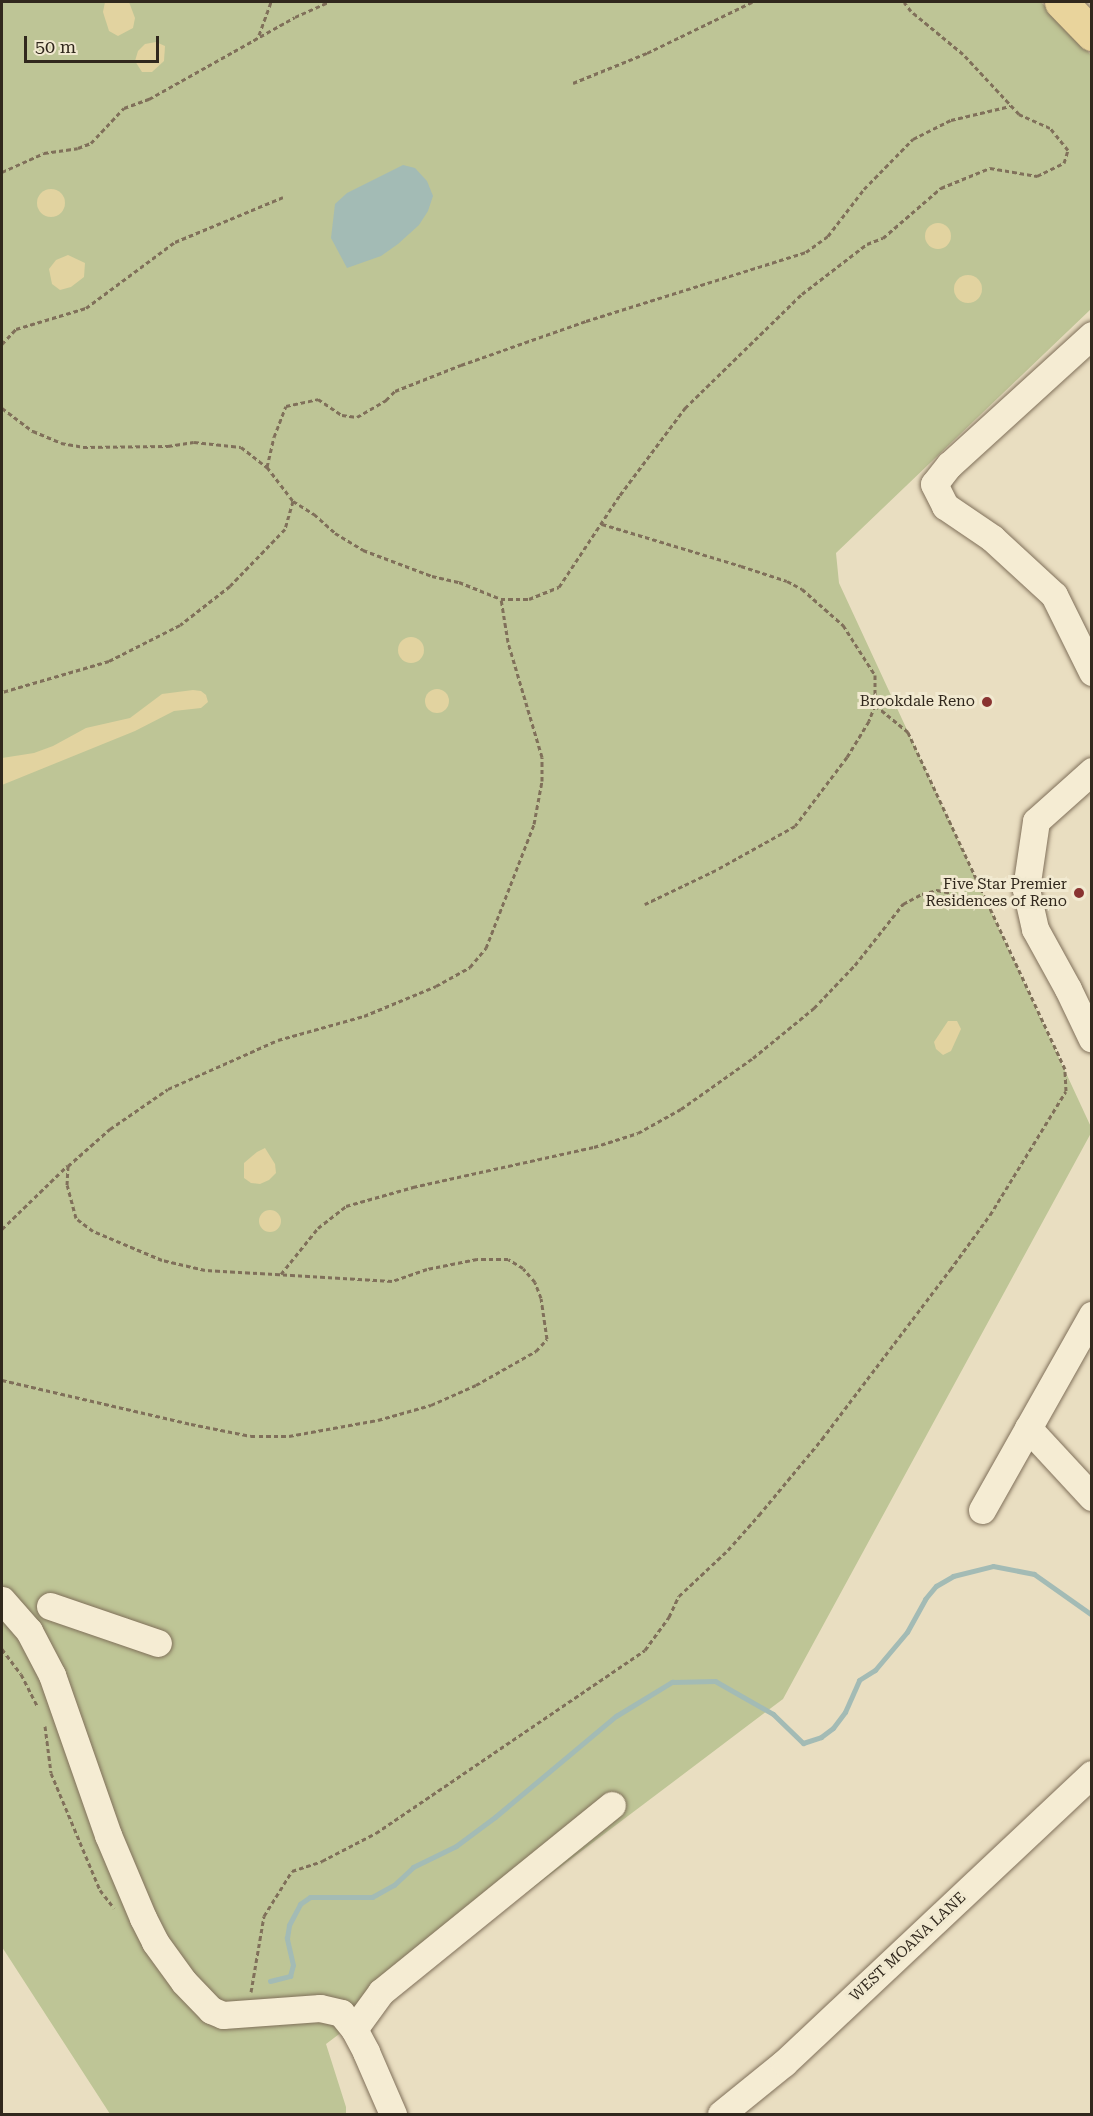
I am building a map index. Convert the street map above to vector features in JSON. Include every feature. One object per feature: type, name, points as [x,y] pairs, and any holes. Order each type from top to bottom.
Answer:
[{"type":"main road","points":[[1069,4],[1092,34]]},
{"type":"street","points":[[1092,335],[949,465],[934,484],[945,506],[992,538],[1054,595],[1092,672]]},
{"type":"street","points":[[1092,771],[1036,821],[1026,889],[1035,929],[1092,1039]]},
{"type":"street","points":[[982,1510],[1092,1315]]},
{"type":"street","points":[[1028,1428],[1092,1497]]},
{"type":"street","points":[[2,1600],[29,1631],[52,1675],[108,1834],[143,1918],[155,1942],[184,1982],[211,2010],[223,2015],[320,2008],[341,2013],[354,2029],[393,2115]]},
{"type":"street","points":[[50,1606],[158,1643]]},
{"type":"street","name":"WEST MOANA LANE","points":[[721,2115],[784,2063],[1092,1774]]},
{"type":"street","points":[[354,2029],[381,1992],[612,1805]]},
{"type":"path","points":[[258,36],[271,2]]},
{"type":"path","points":[[3,170],[38,155],[78,148],[91,143],[124,108],[149,99],[258,36],[329,2]]},
{"type":"path","points":[[573,83],[647,52],[752,2]]},
{"type":"path","points":[[2,408],[33,431],[62,443],[110,447],[212,443],[241,447],[267,467],[293,501],[314,514],[335,533],[363,549],[432,576],[459,582],[501,599],[529,599],[559,587],[685,408],[802,294],[867,244],[883,238],[941,188],[990,168],[1037,176],[1064,163],[1068,150],[1060,138],[1050,128],[1019,114],[963,54],[911,11],[904,2]]},
{"type":"path","points":[[267,467],[274,437],[286,406],[318,399],[342,415],[357,417],[386,400],[395,391],[461,364],[586,321],[806,252],[828,236],[864,189],[913,139],[951,120],[1010,106]]},
{"type":"path","points":[[2,345],[16,329],[86,308],[176,242],[283,197]]},
{"type":"path","points":[[2,692],[109,661],[180,626],[230,586],[285,529],[293,501]]},
{"type":"path","points":[[602,524],[741,566],[787,581],[802,589],[843,625],[875,675],[874,705],[869,721],[847,757],[795,826],[716,870],[645,904]]},
{"type":"path","points":[[2,1229],[110,1129],[168,1089],[278,1040],[364,1016],[436,986],[470,967],[486,948],[532,831],[542,781],[542,757],[508,642],[501,599]]},
{"type":"path","points":[[247,1996],[253,1988],[264,1916],[292,1871],[322,1861],[376,1833],[645,1650],[669,1617],[679,1596],[728,1550],[822,1439],[990,1215],[1066,1091],[1065,1070],[908,732],[874,705]]},
{"type":"path","points":[[281,1274],[318,1228],[346,1206],[413,1187],[594,1147],[638,1133],[681,1109],[753,1058],[814,1008],[855,964],[903,904],[922,894],[938,890],[986,900]]},
{"type":"path","points":[[2,1380],[251,1436],[289,1436],[378,1420],[431,1405],[476,1385],[536,1351],[547,1339],[541,1298],[535,1282],[523,1268],[508,1259],[477,1259],[427,1269],[392,1281],[205,1270],[162,1260],[93,1231],[76,1218],[69,1193],[68,1166]]},
{"type":"path","points":[[2,1649],[21,1674],[40,1712]]},
{"type":"path","points":[[43,1719],[51,1773],[100,1890],[113,1907],[143,1918]]},
{"type":"green space","points":[[2,2],[1041,2],[1091,55],[1091,309],[836,553],[839,583],[1091,1127],[1091,1133],[783,1699],[326,2044],[346,2107],[346,2114],[110,2114],[2,1947]]},
{"type":"sand","points":[[105,2],[129,2],[135,18],[133,28],[118,36],[109,31],[103,12]]},
{"type":"sand","points":[[156,42],[165,46],[164,61],[152,72],[142,72],[135,61],[138,51],[145,44]]},
{"type":"sand","points":[[51,189],[61,193],[65,203],[61,213],[51,217],[41,213],[37,203],[41,193]]},
{"type":"sand","points":[[938,223],[947,227],[951,236],[947,245],[938,249],[929,245],[925,236],[929,227]]},
{"type":"sand","points":[[68,255],[85,263],[84,277],[71,287],[60,290],[52,284],[49,269],[56,260]]},
{"type":"sand","points":[[968,275],[978,279],[982,289],[978,299],[968,303],[958,299],[954,289],[958,279]]},
{"type":"sand","points":[[411,637],[420,641],[424,650],[420,659],[411,663],[402,659],[398,650],[402,641]]},
{"type":"sand","points":[[437,689],[445,693],[449,701],[445,709],[437,713],[429,709],[425,701],[429,693]]},
{"type":"sand","points":[[201,691],[206,695],[208,702],[201,708],[174,711],[135,731],[2,785],[2,758],[34,753],[53,746],[86,728],[130,718],[162,694]]},
{"type":"sand","points":[[948,1021],[957,1021],[961,1029],[951,1051],[943,1055],[936,1049],[934,1042]]},
{"type":"sand","points":[[265,1148],[275,1164],[276,1173],[269,1180],[260,1184],[251,1183],[244,1178],[244,1163]]},
{"type":"sand","points":[[270,1210],[278,1213],[281,1221],[278,1229],[270,1232],[262,1229],[259,1221],[262,1213]]},
{"type":"water","points":[[403,165],[415,168],[427,181],[433,196],[428,211],[419,225],[381,256],[347,268],[331,238],[335,204],[347,193]]},
{"type":"waterway","points":[[270,1981],[290,1976],[293,1965],[287,1938],[289,1925],[300,1904],[310,1897],[372,1897],[394,1885],[413,1867],[456,1846],[495,1817],[616,1716],[672,1682],[715,1681],[773,1714],[803,1743],[821,1737],[833,1728],[845,1712],[859,1680],[875,1670],[907,1632],[925,1599],[936,1586],[953,1576],[993,1566],[1034,1574],[1092,1615]]},
{"type":"place","name":"Brookdale Reno","points":[[987,702]]},
{"type":"place","name":"Five Star Premier Residences of Reno","points":[[1079,893]]}]
